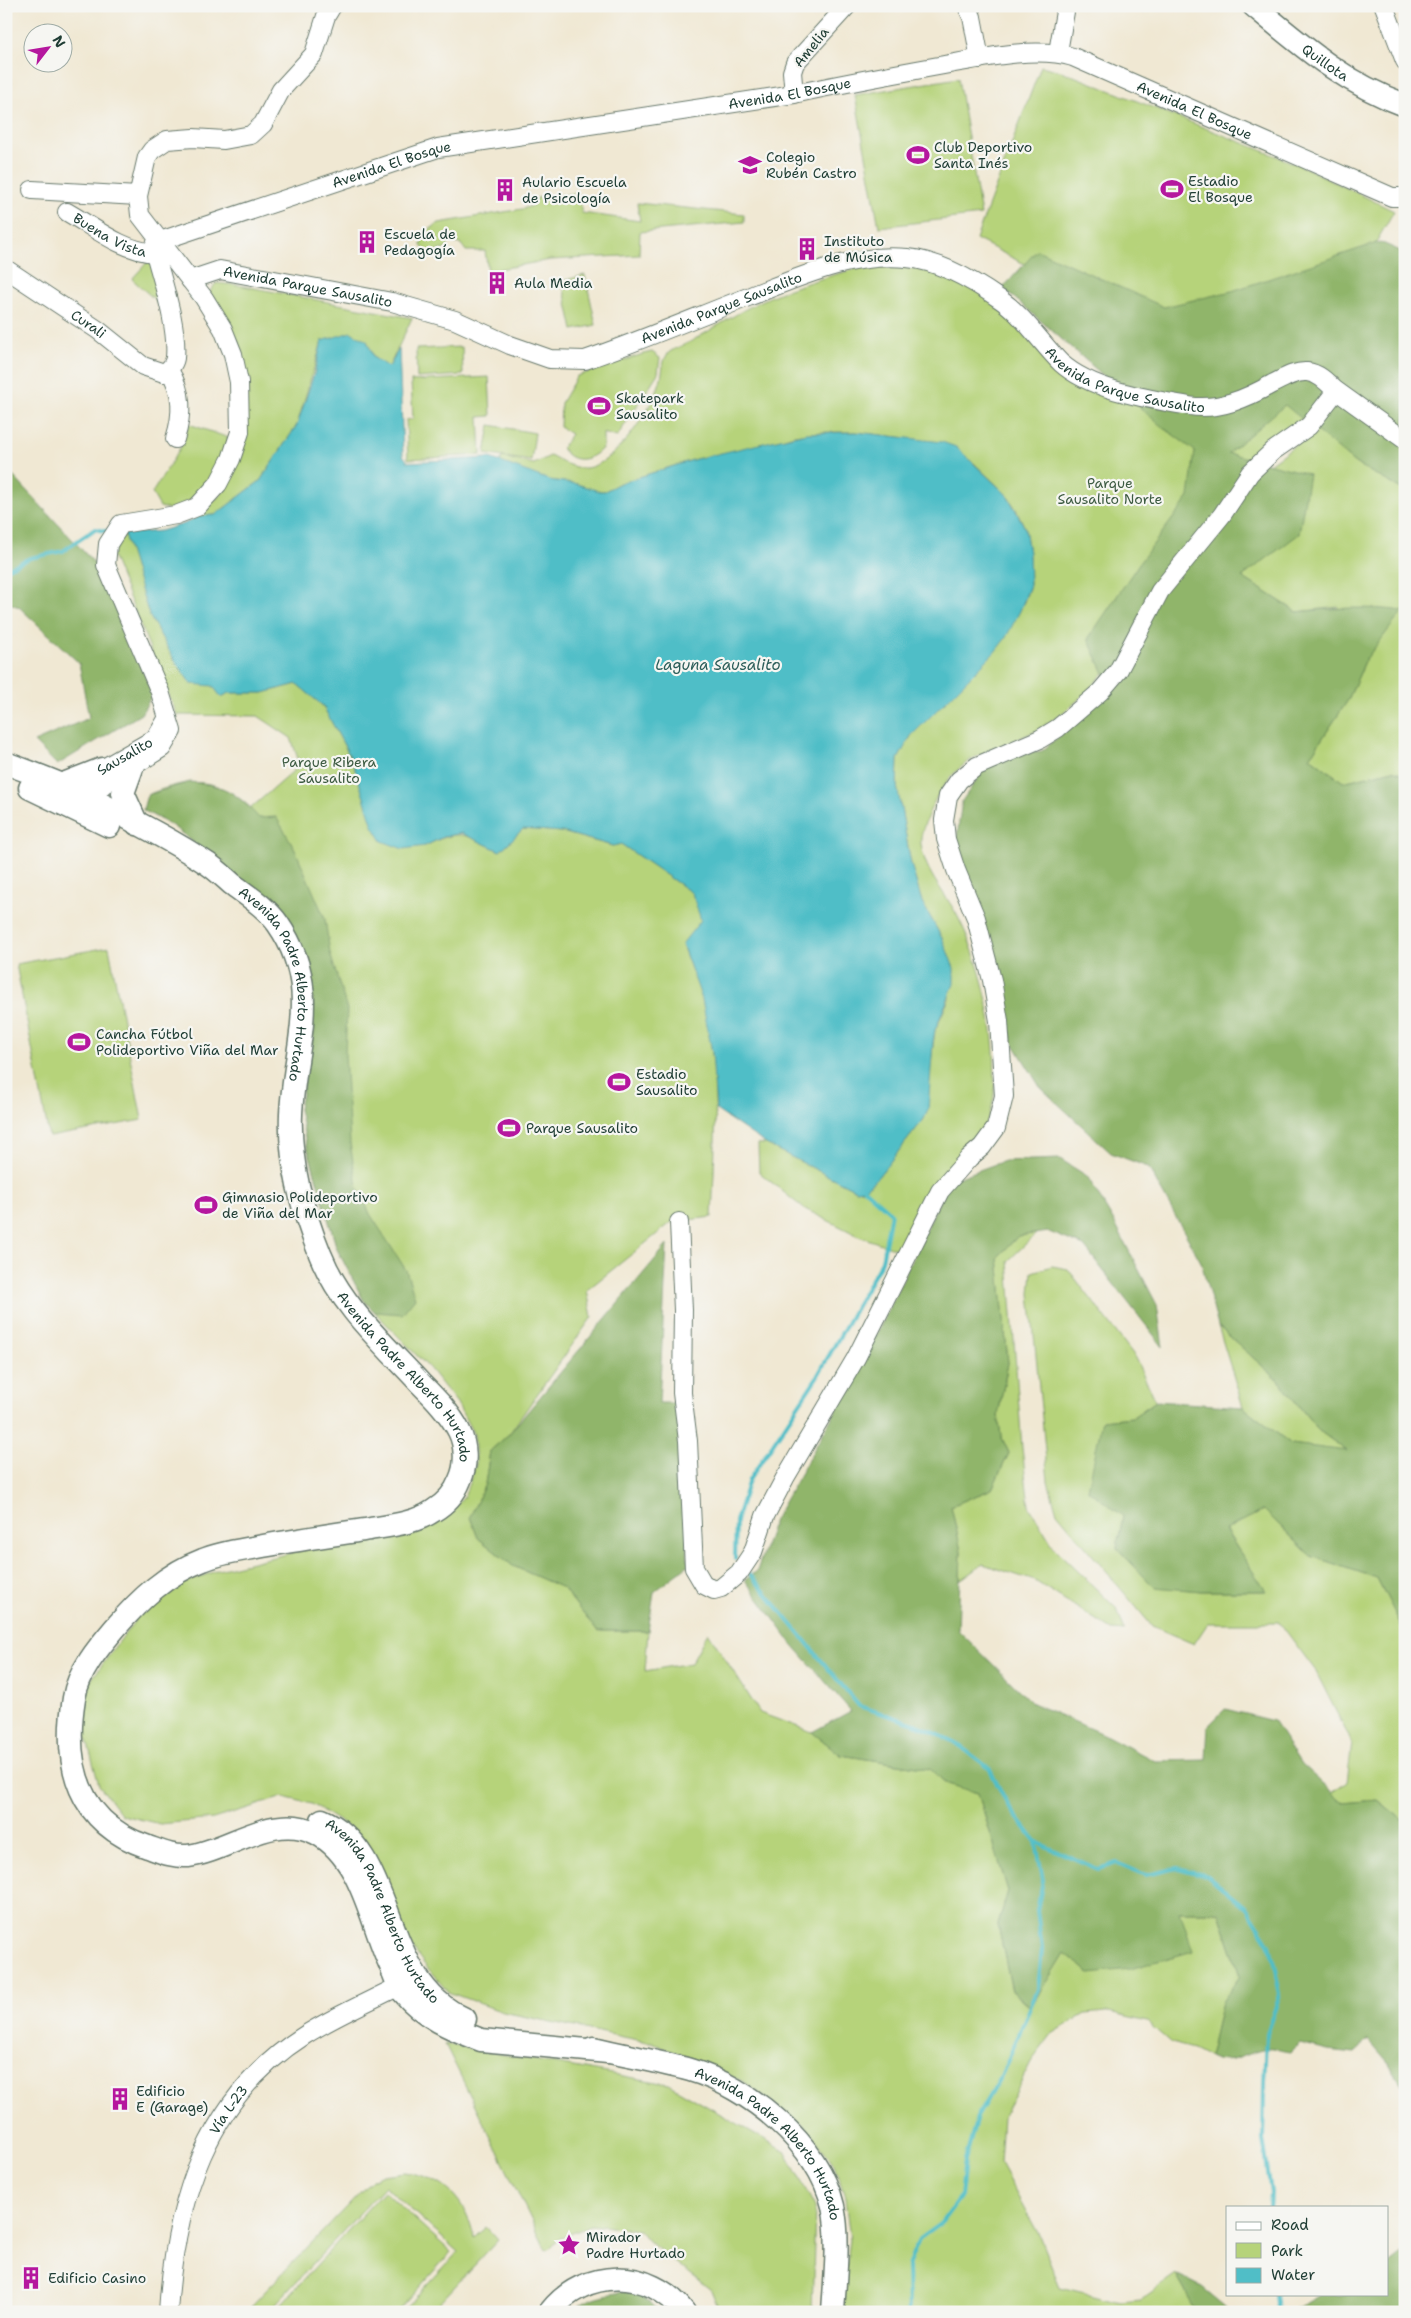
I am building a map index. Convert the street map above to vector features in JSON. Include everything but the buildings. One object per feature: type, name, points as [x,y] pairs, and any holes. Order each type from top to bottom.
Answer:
[{"type":"main road","name":"Quillota","points":[[1255,7],[1341,76],[1405,106]]},
{"type":"main road","points":[[6,763],[77,797]]},
{"type":"main road","points":[[132,768],[123,793],[137,824]]},
{"type":"main road","points":[[77,797],[102,769]]},
{"type":"main road","points":[[6,777],[77,797]]},
{"type":"main road","name":"Avenida Padre Alberto Hurtado","points":[[77,797],[137,824],[210,865],[256,901],[277,922],[289,944],[300,972],[304,996],[302,1036],[293,1098],[292,1144],[304,1206],[322,1259],[338,1290],[354,1312],[451,1419],[461,1434],[465,1452],[464,1468],[460,1482],[449,1498],[435,1510],[418,1519],[390,1526],[233,1551],[208,1557],[177,1571],[159,1582],[107,1637],[82,1676],[74,1694],[71,1727],[72,1766],[88,1805],[97,1816],[124,1837],[174,1857],[195,1855],[274,1827],[292,1827],[316,1833],[335,1846],[355,1875],[399,1986],[426,2014],[462,2033],[481,2040],[608,2052]]},
{"type":"main road","name":"Avenida Padre Alberto Hurtado","points":[[77,797],[204,874],[232,884]]},
{"type":"main road","name":"Avenida Padre Alberto Hurtado","points":[[156,1849],[202,1840],[265,1815],[288,1812],[306,1813],[325,1821],[347,1836],[369,1865],[395,1933],[410,1964],[428,1991],[441,2005],[472,2022],[529,2032],[691,2070],[722,2082],[744,2094],[792,2134],[818,2168],[833,2206],[836,2230],[833,2312]]},
{"type":"main road","points":[[550,2312],[563,2297],[583,2285],[606,2278],[617,2278],[641,2281],[652,2286],[672,2298],[684,2312]]},
{"type":"street","points":[[167,719],[160,692],[106,565],[108,544],[115,532],[125,523],[151,521],[176,515],[197,507],[218,484],[231,459],[240,432],[239,382],[234,354],[223,329],[190,280],[157,247],[140,215],[138,196],[146,157],[159,144],[176,138],[211,141],[238,139],[251,135],[263,124],[281,90],[314,54],[326,16],[332,6]]},
{"type":"street","name":"Amelia","points":[[794,94],[792,72],[795,63],[847,6]]},
{"type":"street","points":[[967,6],[972,17],[980,59]]},
{"type":"street","points":[[1058,52],[1066,6]]},
{"type":"street","points":[[1384,6],[1400,39],[1405,61]]},
{"type":"street","name":"Avenida El Bosque","points":[[157,247],[438,148],[794,94],[852,81],[980,59],[1058,52],[1074,57],[1392,197],[1405,196]]},
{"type":"street","points":[[32,190],[138,196]]},
{"type":"street","name":"Buena Vista","points":[[67,212],[139,252],[157,247]]},
{"type":"street","points":[[157,247],[174,335],[175,360],[169,370],[175,380],[181,403],[179,425],[175,439]]},
{"type":"street","name":"Avenida Parque Sausalito","points":[[190,280],[220,270],[392,302],[455,320],[510,345],[550,359],[585,360],[808,275],[875,257],[909,258],[937,265],[968,280],[1002,301],[1062,364],[1076,375],[1107,387],[1194,407],[1224,405],[1246,398],[1292,374],[1316,374],[1405,440]]},
{"type":"street","name":"Curali","points":[[6,269],[98,330],[143,366],[164,373],[169,370]]},
{"type":"street","points":[[679,1222],[683,1310],[682,1393],[688,1441],[694,1568],[704,1585],[714,1590],[722,1588],[739,1573],[753,1552],[765,1516],[785,1478],[856,1358],[940,1192],[964,1164],[982,1147],[996,1128],[1004,1096],[999,1020],[992,980],[976,918],[956,870],[946,839],[944,820],[948,796],[959,780],[977,766],[1040,739],[1058,728],[1100,692],[1118,671],[1160,591],[1222,516],[1250,474],[1273,451],[1309,426],[1333,395],[1334,389]]},
{"type":"street","name":"Sausalito","points":[[77,797],[103,785],[152,756],[168,741],[172,731],[167,719]]},
{"type":"street","name":"Sausalito","points":[[102,769],[156,738],[167,719]]},
{"type":"street","points":[[399,1986],[407,1977],[410,1964]]},
{"type":"street","points":[[399,1986],[408,1984],[428,1991]]},
{"type":"street","name":"Vía L-23","points":[[168,2312],[170,2280],[186,2197],[204,2148],[226,2110],[254,2076],[286,2048],[323,2024],[399,1986]]},
{"type":"green space","name":"Estadio El Bosque","points":[[1041,66],[1061,71],[1304,167],[1394,211],[1367,258],[1174,321],[1088,297],[976,239]]},
{"type":"green space","name":"Club Deportivo Santa Inés","points":[[958,78],[981,215],[879,227],[855,95]]},
{"type":"green space","points":[[578,193],[582,213],[640,221],[637,203],[744,214],[744,222],[640,232],[639,255],[550,260],[488,271],[485,251],[466,251],[461,244],[450,242],[446,249],[428,252],[421,246],[423,234],[439,223],[522,209],[532,206],[537,198]]},
{"type":"green space","points":[[1380,242],[1405,253],[1405,491],[1355,463],[1285,405],[1228,453],[1309,474],[1299,534],[1242,577],[1297,612],[1350,608],[1403,611],[1366,659],[1348,700],[1310,757],[1343,782],[1393,770],[1405,775],[1405,895],[1400,903],[1405,911],[1405,1633],[1377,1578],[1311,1556],[1264,1510],[1225,1530],[1266,1591],[1201,1591],[1154,1587],[1117,1548],[1123,1516],[1088,1490],[1102,1420],[1133,1417],[1156,1401],[1243,1407],[1291,1444],[1347,1451],[1318,1430],[1278,1380],[1218,1326],[1201,1262],[1148,1167],[1111,1153],[1040,1087],[1013,1043],[972,887],[956,844],[962,801],[991,759],[1042,751],[1112,690],[1088,639],[1140,562],[1189,497],[1195,451],[1160,425],[1003,288],[1037,250],[1164,307],[1232,291]]},
{"type":"green space","points":[[151,258],[162,306],[132,279]]},
{"type":"green space","name":"Parque Sausalito Norte","points":[[866,266],[927,269],[966,283],[997,305],[1030,342],[1075,382],[1290,383],[1303,419],[1267,443],[1243,468],[1110,666],[1094,684],[1048,724],[1023,737],[984,753],[960,768],[940,792],[927,817],[921,839],[923,855],[932,875],[955,911],[969,940],[983,983],[992,1028],[995,1073],[994,1094],[991,1109],[979,1134],[933,1186],[899,1250],[861,1237],[803,1208],[759,1172],[758,1144],[766,1144],[856,1190],[871,1184],[877,1178],[924,1119],[935,1030],[949,999],[943,940],[922,902],[911,864],[897,786],[898,759],[911,736],[994,653],[1024,602],[1030,585],[1029,553],[1025,528],[1016,509],[1006,494],[974,463],[906,438],[856,432],[822,432],[794,435],[759,446],[696,459],[620,483],[605,491],[594,491],[577,484],[549,480],[499,463],[502,457],[534,464],[550,456],[577,467],[586,468],[597,465],[620,446],[641,420],[656,393],[664,360],[668,353],[768,298],[811,282]]},
{"type":"green space","points":[[585,275],[596,325],[573,330],[562,281]]},
{"type":"green space","points":[[216,283],[238,285],[412,318],[389,367],[374,358],[367,341],[322,341],[297,425],[260,481],[215,515],[199,516],[225,490],[243,450],[247,389],[239,344],[209,293]]},
{"type":"green space","points":[[462,347],[463,375],[417,378],[416,349]]},
{"type":"green space","name":"Skatepark Sausalito","points":[[652,352],[660,358],[658,373],[617,437],[603,433],[603,447],[599,452],[588,458],[576,459],[566,453],[562,448],[571,434],[560,427],[561,403],[577,376]]},
{"type":"green space","points":[[489,377],[491,416],[479,417],[481,455],[408,459],[406,420],[413,419],[411,381]]},
{"type":"green space","points":[[189,424],[229,438],[221,461],[210,480],[203,489],[175,511],[160,507],[152,493],[182,445]]},
{"type":"green space","points":[[490,425],[535,433],[531,461],[485,454]]},
{"type":"green space","points":[[1316,430],[1355,463],[1405,491],[1405,775],[1402,776],[1393,770],[1343,782],[1310,757],[1348,700],[1366,659],[1379,641],[1338,607],[1297,612],[1242,577],[1299,533],[1269,464]]},
{"type":"green space","points":[[6,474],[13,476],[99,568],[153,694],[141,714],[57,765],[34,742],[89,718],[79,663],[19,607],[6,602]]},
{"type":"green space","name":"Parque Ribera Sausalito","points":[[124,534],[149,615],[175,661],[213,686],[221,697],[229,693],[263,693],[297,684],[323,706],[352,760],[365,800],[425,846],[448,837],[463,835],[500,851],[523,829],[562,832],[612,846],[621,844],[692,893],[702,920],[682,945],[702,999],[712,1053],[715,1108],[712,1217],[672,1222],[587,1290],[592,1317],[509,1434],[490,1451],[485,1484],[470,1517],[478,1538],[513,1566],[563,1588],[597,1631],[648,1631],[645,1671],[691,1663],[708,1632],[760,1713],[812,1732],[841,1755],[930,1769],[947,1784],[978,1793],[1008,1891],[998,1925],[1012,1991],[1030,2007],[1064,1953],[1090,1973],[1180,1912],[1219,1912],[1240,1976],[1222,2002],[1209,2057],[1194,2049],[1171,2043],[1147,2022],[1106,2012],[1085,2014],[1052,2034],[1031,2062],[1003,2117],[1000,2164],[1039,2235],[1060,2287],[1121,2302],[1140,2300],[1176,2275],[1197,2312],[840,2312],[850,2240],[845,2198],[834,2164],[806,2127],[742,2081],[657,2044],[503,2012],[448,1992],[400,1931],[347,1826],[312,1804],[283,1797],[213,1819],[160,1824],[122,1815],[99,1785],[82,1722],[91,1680],[144,1608],[176,1586],[218,1570],[445,1517],[464,1497],[476,1464],[474,1435],[457,1403],[430,1369],[364,1301],[337,1249],[307,1146],[299,1109],[314,1032],[312,979],[279,912],[173,826],[143,810],[147,795],[176,785],[190,783],[214,785],[226,790],[251,808],[300,765],[291,738],[258,716],[177,715],[112,555]]},
{"type":"green space","points":[[190,782],[229,791],[259,818],[276,817],[294,847],[325,919],[330,953],[347,1009],[345,1054],[350,1143],[357,1186],[370,1214],[406,1270],[415,1298],[402,1314],[375,1312],[364,1301],[337,1249],[307,1146],[299,1109],[314,1032],[312,979],[279,912],[173,826],[143,810],[147,795]]},
{"type":"green space","name":"Cancha Fútbol Polideportivo Viña del Mar","points":[[109,947],[142,1120],[49,1137],[16,964]]},
{"type":"green space","points":[[1060,1159],[1087,1176],[1113,1220],[1157,1305],[1163,1347],[1084,1246],[1049,1232],[1018,1236],[998,1257],[1008,1363],[998,1415],[1001,1436],[1009,1453],[992,1489],[951,1506],[961,1551],[958,1630],[1032,1703],[1107,1736],[1155,1761],[1206,1760],[1208,1726],[1225,1709],[1273,1721],[1301,1764],[1344,1803],[1378,1800],[1405,1822],[1405,2088],[1388,2062],[1369,2040],[1355,2053],[1328,2050],[1300,2043],[1291,2052],[1267,2049],[1224,2061],[1209,2057],[1222,2002],[1240,1976],[1219,1912],[1180,1912],[1193,1951],[1130,1969],[1090,1973],[1064,1953],[1031,2007],[1012,1991],[998,1925],[1008,1891],[978,1793],[947,1784],[930,1769],[841,1755],[812,1732],[851,1711],[793,1645],[745,1580],[757,1571],[774,1520],[864,1361],[949,1181],[1004,1161]]},
{"type":"green space","points":[[1037,1233],[1008,1261],[1022,1448],[1029,1506],[1055,1549],[1117,1609],[1125,1631],[1112,1630],[1035,1581],[983,1564],[960,1580],[961,1551],[951,1506],[992,1489],[1009,1453],[1001,1436],[998,1415],[1008,1363],[998,1257],[1018,1236]]},
{"type":"green space","points":[[667,1245],[659,1403],[684,1403],[688,1565],[654,1592],[648,1631],[597,1631],[563,1588],[513,1566],[478,1538],[470,1517],[485,1484],[490,1451],[509,1434]]},
{"type":"green space","points":[[1052,1266],[1068,1269],[1133,1354],[1156,1401],[1133,1417],[1102,1420],[1123,1516],[1117,1548],[1154,1586],[1201,1591],[1265,1591],[1225,1529],[1264,1510],[1311,1556],[1377,1578],[1405,1633],[1405,1822],[1378,1800],[1344,1803],[1332,1793],[1347,1782],[1352,1743],[1315,1670],[1280,1623],[1208,1623],[1194,1644],[1152,1626],[1057,1513],[1048,1481],[1030,1293],[1032,1272]]},
{"type":"green space","points":[[1218,1326],[1278,1380],[1318,1430],[1348,1452],[1291,1444],[1243,1407]]},
{"type":"green space","points":[[445,2044],[668,2084],[785,2151],[815,2207],[812,2312],[720,2312],[711,2290],[648,2241],[639,2230],[591,2225],[559,2239],[552,2247],[546,2250]]},
{"type":"green space","points":[[405,2172],[431,2179],[451,2193],[466,2212],[474,2238],[486,2227],[498,2240],[431,2312],[402,2312],[458,2252],[385,2186],[268,2312],[249,2312],[253,2304],[373,2179],[383,2175]]},
{"type":"green space","points":[[384,2191],[451,2252],[397,2312],[274,2312]]},
{"type":"green space","points":[[1405,2252],[1405,2312],[1290,2312],[1318,2296],[1388,2296],[1388,2265]]},
{"type":"green space","points":[[1176,2275],[1202,2288],[1231,2312],[1197,2312]]},
{"type":"green space","points":[[627,2291],[651,2302],[661,2312],[573,2312],[591,2299]]},
{"type":"water","name":"Laguna Sausalito","points":[[351,332],[367,341],[374,358],[389,367],[399,348],[403,455],[408,462],[490,458],[549,480],[605,491],[620,483],[696,459],[806,433],[856,432],[942,442],[956,447],[1006,494],[1015,509],[1025,528],[1029,553],[1030,585],[1020,611],[1005,639],[994,653],[911,736],[898,759],[897,786],[911,864],[922,902],[943,940],[954,968],[954,984],[935,1030],[928,1110],[924,1119],[877,1178],[864,1189],[856,1190],[766,1144],[716,1110],[712,1052],[702,999],[682,944],[701,920],[692,893],[621,844],[613,846],[562,832],[523,829],[500,851],[461,833],[443,837],[425,846],[403,849],[382,841],[373,826],[352,760],[323,706],[297,684],[263,693],[229,693],[221,697],[213,686],[191,684],[175,661],[149,615],[124,534],[160,531],[184,524],[199,516],[215,515],[260,481],[297,425],[314,374],[322,341]]},
{"type":"waterway","points":[[6,569],[30,558],[63,551],[95,529],[109,532]]},
{"type":"waterway","points":[[735,1559],[736,1521],[749,1480],[817,1377],[882,1261],[891,1213],[864,1189]]},
{"type":"waterway","points":[[750,1574],[859,1706],[918,1725],[956,1743],[989,1768],[1009,1807],[1036,1842],[1098,1869],[1117,1863],[1146,1875],[1178,1868],[1208,1876],[1247,1908],[1270,1944],[1280,1995],[1266,2034],[1263,2139],[1271,2192],[1270,2206]]},
{"type":"waterway","points":[[909,2312],[908,2265],[919,2239],[941,2223],[961,2196],[965,2160],[977,2117],[1002,2074],[1038,1989],[1042,1949],[1037,1911],[1043,1880],[1036,1842]]},
{"type":"waterway","points":[[1276,2296],[1278,2312]]},
{"type":"place","name":"Club Deportivo Santa Inés","points":[[918,155]]},
{"type":"place","name":"Colegio Rubén Castro","points":[[750,165]]},
{"type":"place","name":"Estadio El Bosque","points":[[1172,189]]},
{"type":"place","name":"Aulario Escuela de Psicología","points":[[505,190]]},
{"type":"place","name":"Escuela de Pedagogía","points":[[367,242]]},
{"type":"place","name":"Instituto de Música","points":[[807,249]]},
{"type":"place","name":"Aula Media","points":[[497,283]]},
{"type":"place","name":"Skatepark Sausalito","points":[[599,406]]},
{"type":"place","name":"Cancha Fútbol Polideportivo Viña del Mar","points":[[79,1042]]},
{"type":"place","name":"Estadio Sausalito","points":[[619,1082]]},
{"type":"place","name":"Parque Sausalito","points":[[509,1128]]},
{"type":"place","name":"Gimnasio Polideportivo de Viña del Mar","points":[[206,1205]]},
{"type":"place","name":"Edificio E (Garage)","points":[[120,2099]]},
{"type":"place","name":"Mirador Padre Hurtado","points":[[569,2245]]},
{"type":"place","name":"Edificio Casino","points":[[31,2278]]}]
